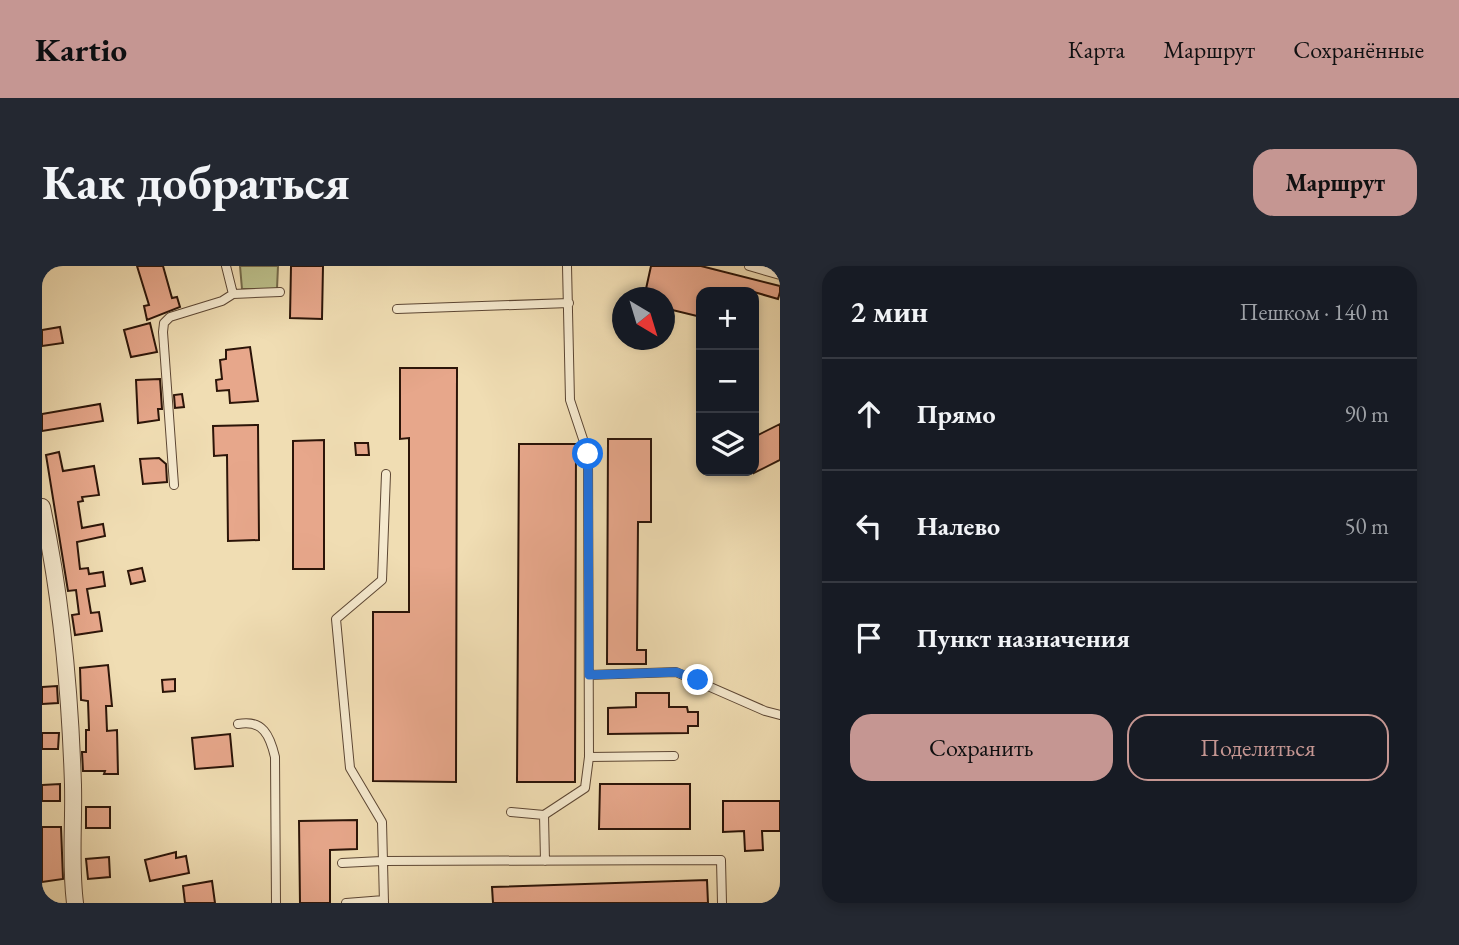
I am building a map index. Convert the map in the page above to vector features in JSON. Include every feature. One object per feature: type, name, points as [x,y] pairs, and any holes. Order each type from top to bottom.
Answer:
[{"type":"street","points":[[42,508],[55,564],[69,689],[75,903]]},
{"type":"lane","points":[[226,266],[233,293]]},
{"type":"lane","points":[[511,813],[544,815],[586,788],[589,757],[588,454],[570,400],[567,266]]},
{"type":"lane","points":[[749,266],[780,275]]},
{"type":"lane","points":[[174,485],[164,323],[170,317],[222,301],[233,293],[280,292]]},
{"type":"lane","points":[[397,309],[569,303]]},
{"type":"lane","points":[[346,903],[384,902],[382,822],[350,768],[336,619],[382,580],[386,474]]},
{"type":"lane","points":[[589,675],[676,672],[780,715]]},
{"type":"lane","points":[[238,724],[258,724],[270,737],[275,757],[276,903]]},
{"type":"lane","points":[[589,757],[674,756]]},
{"type":"lane","points":[[544,815],[545,861]]},
{"type":"lane","points":[[342,863],[721,860],[722,903]]},
{"type":"green space","points":[[240,266],[278,266],[277,289],[242,289]]},
{"type":"building","points":[[137,266],[163,266],[172,298],[177,297],[180,307],[147,320],[144,306],[149,305]]},
{"type":"building","points":[[291,266],[323,266],[322,319],[290,318]]},
{"type":"building","points":[[651,266],[701,266],[780,286],[780,292],[778,299],[759,293],[759,287],[696,287],[696,316],[675,311],[675,287],[646,287]]},
{"type":"building","points":[[150,323],[157,352],[131,357],[124,330]]},
{"type":"building","points":[[60,327],[63,343],[42,346],[42,330]]},
{"type":"building","points":[[250,347],[258,401],[230,403],[229,390],[217,391],[216,380],[222,379],[220,360],[226,359],[226,350]]},
{"type":"building","points":[[400,368],[457,368],[456,782],[373,781],[373,612],[409,612],[409,438],[400,439]]},
{"type":"building","points":[[160,379],[162,409],[158,409],[159,420],[138,423],[136,380]]},
{"type":"building","points":[[182,394],[184,407],[175,408],[174,395]]},
{"type":"building","points":[[100,404],[103,421],[42,431],[42,414]]},
{"type":"building","points":[[780,424],[780,460],[759,470],[759,434]]},
{"type":"building","points":[[258,425],[259,540],[228,541],[227,455],[214,456],[213,426]]},
{"type":"building","points":[[608,439],[651,439],[651,522],[638,522],[637,650],[646,650],[646,664],[607,664]]},
{"type":"building","points":[[324,440],[324,569],[293,569],[293,441]]},
{"type":"building","points":[[355,443],[368,443],[369,455],[356,455]]},
{"type":"building","points":[[519,444],[576,444],[575,782],[517,782]]},
{"type":"building","points":[[59,452],[63,471],[94,466],[99,495],[82,497],[83,501],[78,502],[82,528],[103,524],[105,536],[77,542],[80,569],[88,568],[89,574],[103,572],[105,586],[87,589],[91,613],[99,612],[102,631],[75,635],[72,615],[79,614],[76,590],[68,591],[46,455]]},
{"type":"building","points":[[159,458],[166,464],[167,482],[143,484],[140,459]]},
{"type":"building","points":[[142,568],[145,581],[131,584],[128,571]]},
{"type":"building","points":[[108,665],[112,706],[106,706],[107,731],[117,730],[118,774],[83,771],[82,752],[86,752],[86,730],[89,730],[88,701],[81,700],[80,668]]},
{"type":"building","points":[[175,679],[175,691],[163,692],[162,680]]},
{"type":"building","points":[[57,686],[58,703],[42,704],[42,687]]},
{"type":"building","points":[[636,693],[669,693],[669,707],[687,707],[688,712],[698,712],[698,726],[688,726],[688,733],[608,734],[608,708],[636,707]]},
{"type":"building","points":[[42,733],[59,733],[58,749],[42,749]]},
{"type":"building","points":[[230,734],[233,766],[195,769],[192,738]]},
{"type":"building","points":[[60,784],[60,801],[42,801],[42,785]]},
{"type":"building","points":[[600,784],[690,784],[690,829],[599,829]]},
{"type":"building","points":[[723,801],[780,801],[780,831],[762,831],[763,850],[745,851],[744,831],[723,832]]},
{"type":"building","points":[[86,807],[110,807],[110,828],[86,828]]},
{"type":"building","points":[[357,820],[357,849],[330,850],[330,903],[300,903],[299,821]]},
{"type":"building","points":[[42,827],[61,827],[63,879],[42,882]]},
{"type":"building","points":[[176,852],[176,858],[186,856],[189,873],[150,881],[145,860]]},
{"type":"building","points":[[109,857],[110,877],[88,879],[86,859]]},
{"type":"building","points":[[707,880],[708,903],[493,903],[492,887]]},
{"type":"building","points":[[212,881],[215,903],[185,903],[183,886]]},
{"type":"route","points":[[588,454],[589,675],[676,672],[698,680]]}]
